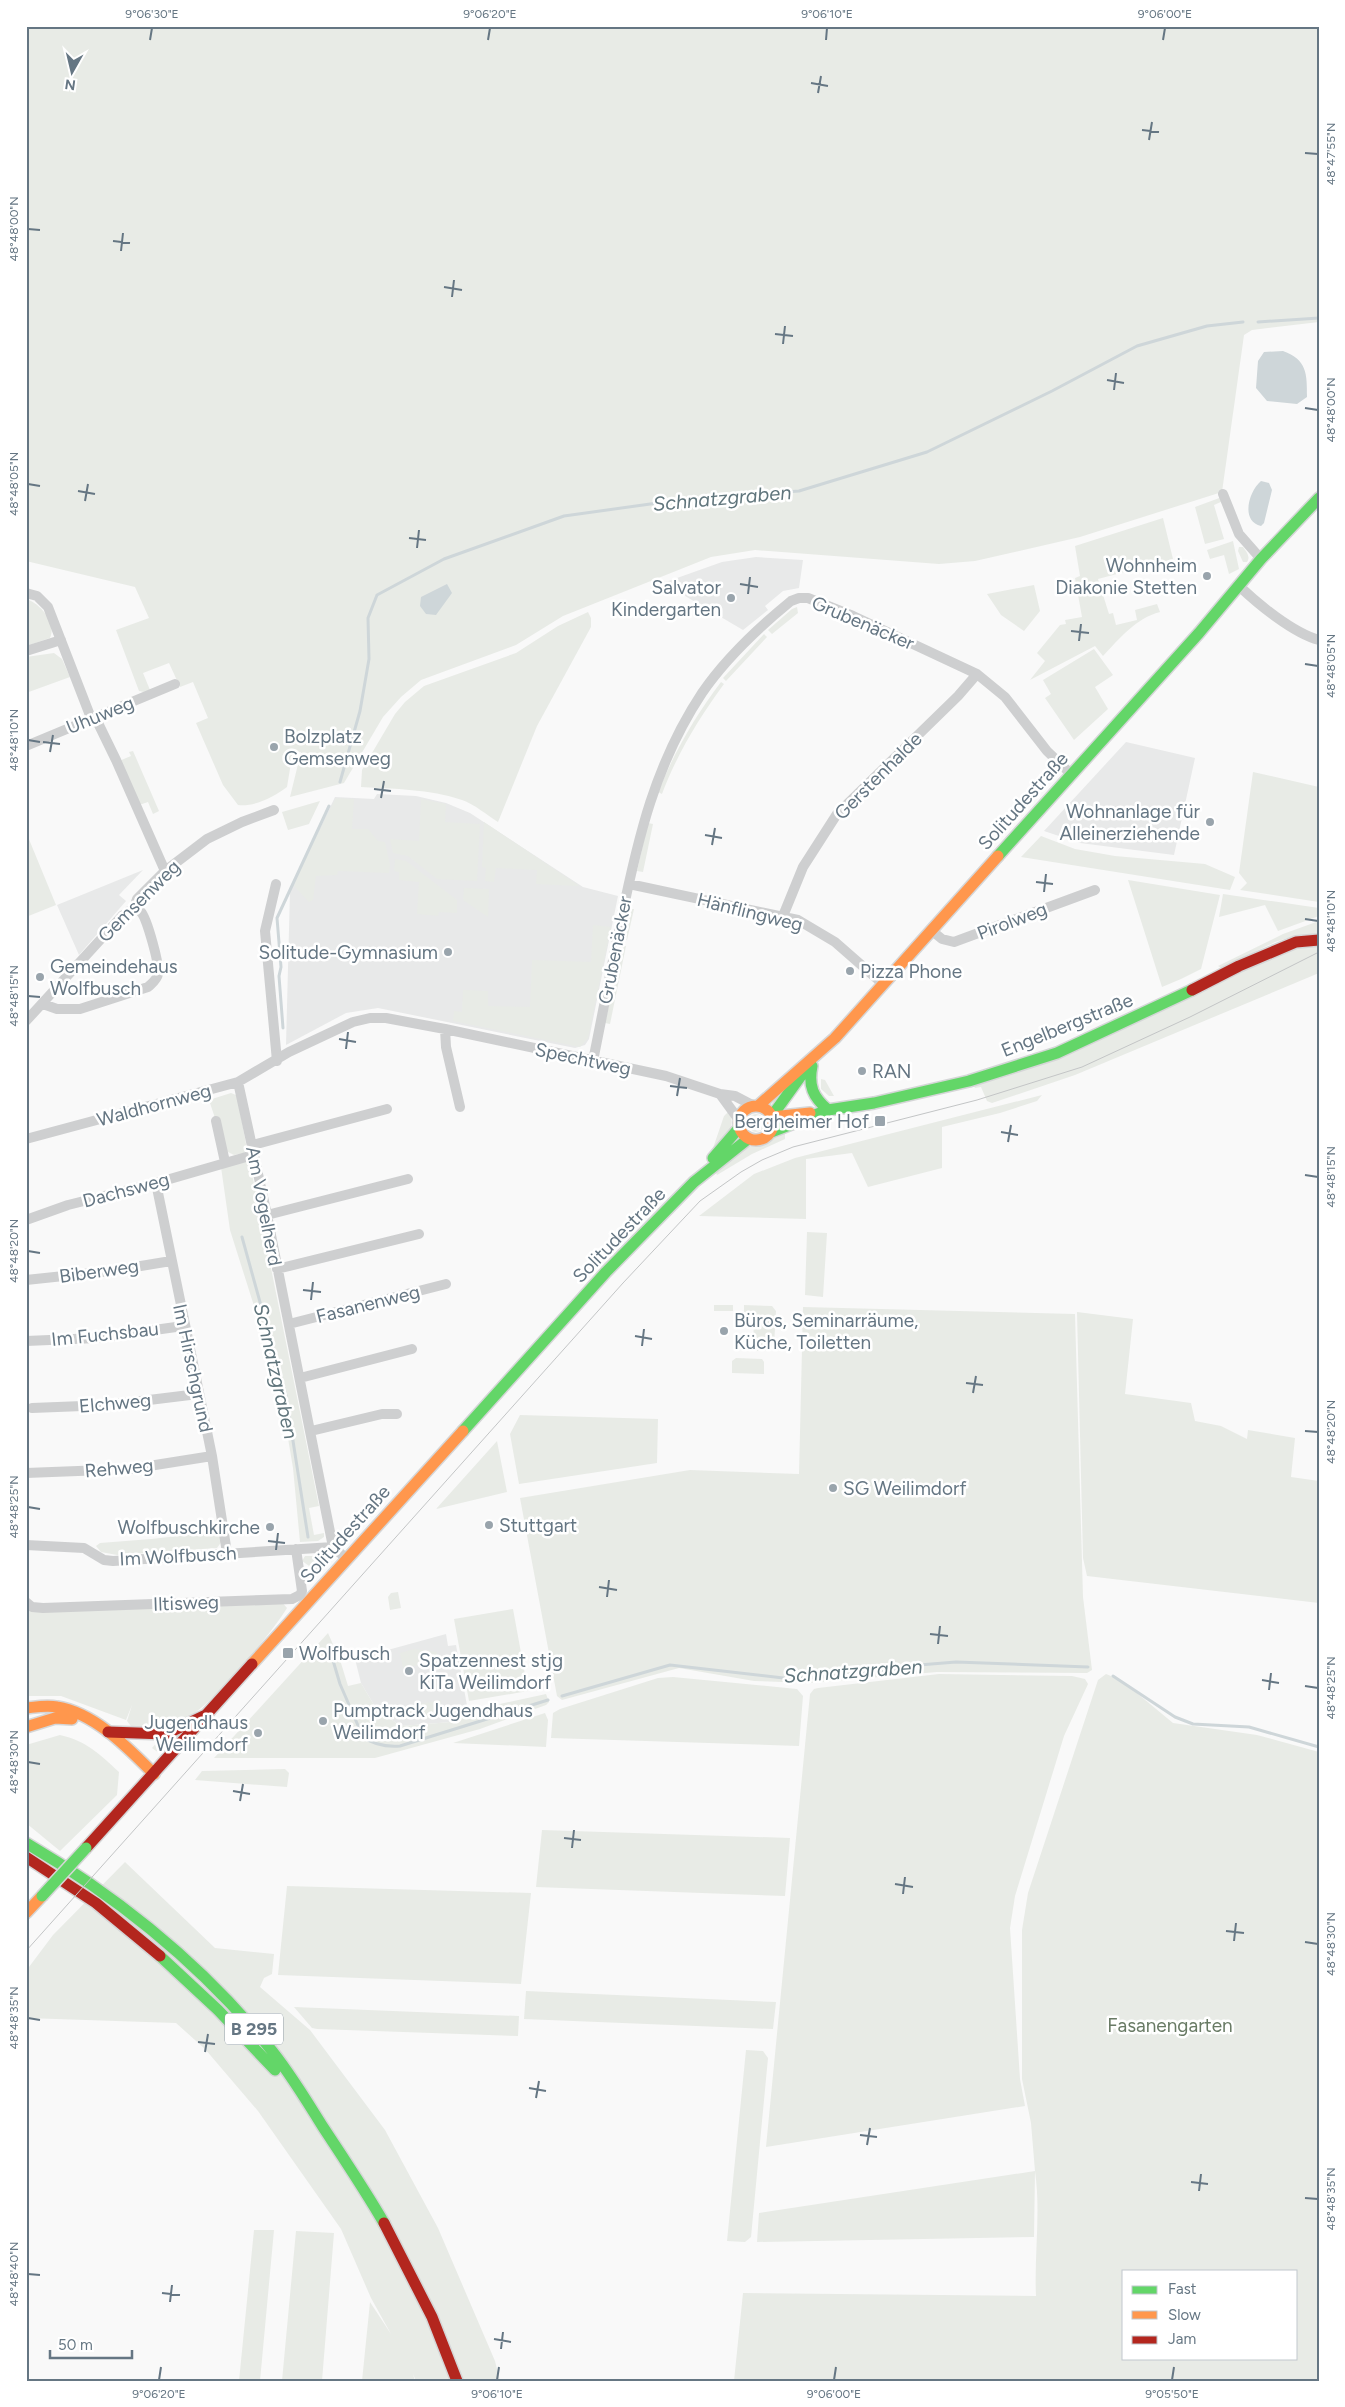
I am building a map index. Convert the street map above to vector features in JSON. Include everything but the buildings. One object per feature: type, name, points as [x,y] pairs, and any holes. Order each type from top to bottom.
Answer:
[{"type":"main road","name":"Solitudestraße","points":[[756,1106],[811,1061],[883,984],[1200,633],[1261,559],[1319,498]]},
{"type":"main road","name":"Engelbergstraße","points":[[772,1116],[874,1103],[969,1081],[1057,1053],[1159,1007],[1239,966],[1296,942],[1319,940]]},
{"type":"main road","name":"Solitudestraße","points":[[772,1116],[800,1080],[811,1061]]},
{"type":"main road","points":[[811,1061],[809,1087],[823,1111]]},
{"type":"main road","points":[[756,1106],[766,1109],[772,1116],[771,1132],[761,1140],[748,1139],[739,1124],[744,1110],[756,1106]]},
{"type":"main road","name":"Engelbergstraße","points":[[771,1132],[823,1111]]},
{"type":"main road","name":"Solitudestraße","points":[[26,1913],[154,1774],[594,1286],[694,1182],[739,1124]]},
{"type":"main road","name":"Solitudestraße","points":[[694,1182],[748,1139]]},
{"type":"main road","points":[[26,1708],[61,1708],[89,1721],[108,1732],[154,1774]]},
{"type":"main road","points":[[108,1732],[166,1734],[208,1714]]},
{"type":"main road","points":[[26,1727],[55,1718],[89,1721]]},
{"type":"main road","name":"B 295","points":[[26,1836],[37,1849]]},
{"type":"main road","name":"B 295","points":[[26,1843],[115,1902],[152,1931],[219,1991],[269,2047],[361,2183],[400,2251],[430,2313],[457,2381]]},
{"type":"main road","name":"B 295","points":[[26,1857],[100,1905],[172,1964],[216,2007],[311,2108]]},
{"type":"street","points":[[1223,494],[1239,534],[1261,559]]},
{"type":"street","points":[[1239,586],[1296,630],[1319,640]]},
{"type":"street","points":[[26,593],[37,596],[46,604],[91,718],[98,723],[116,760],[165,871]]},
{"type":"street","name":"Grubenäcker","points":[[593,1061],[629,884],[651,793],[684,723],[707,686],[747,639],[791,601],[799,598],[808,598],[853,616],[977,674],[1004,696],[1047,751],[1071,774]]},
{"type":"street","points":[[26,651],[61,640]]},
{"type":"street","name":"Gerstenhalde","points":[[783,916],[803,867],[837,814],[958,696],[977,674]]},
{"type":"street","name":"Uhuweg","points":[[26,746],[174,684]]},
{"type":"street","name":"Gemsenweg","points":[[26,1021],[122,916],[134,908],[137,899],[165,871],[207,839],[242,822],[274,810]]},
{"type":"street","points":[[276,884],[265,931],[277,1061]]},
{"type":"street","name":"Hänflingweg","points":[[629,884],[798,920],[835,942],[883,984]]},
{"type":"street","name":"Pirolweg","points":[[931,930],[942,939],[954,942],[1095,890]]},
{"type":"street","points":[[43,1004],[57,1009],[80,1009],[148,987],[154,982],[158,974],[158,966],[146,920],[140,911],[134,908]]},
{"type":"street","name":"Spechtweg","points":[[277,1061],[289,1052],[353,1022],[370,1018],[386,1018],[666,1076],[720,1094],[735,1096],[756,1106]]},
{"type":"street","points":[[445,1029],[446,1047],[460,1107]]},
{"type":"street","name":"Waldhornweg","points":[[26,1140],[238,1082],[277,1061]]},
{"type":"street","name":"Am Vogelherd","points":[[238,1082],[267,1215],[333,1547]]},
{"type":"street","points":[[720,1094],[739,1124]]},
{"type":"street","name":"Dachsweg","points":[[26,1220],[68,1205],[156,1183],[226,1162],[253,1150],[387,1109]]},
{"type":"street","points":[[216,1121],[226,1162]]},
{"type":"street","points":[[267,1215],[408,1179]]},
{"type":"street","name":"Im Hirschgrund","points":[[156,1183],[183,1326],[212,1456],[227,1553]]},
{"type":"street","points":[[277,1269],[418,1234]]},
{"type":"street","name":"Biberweg","points":[[26,1280],[112,1271],[171,1261]]},
{"type":"street","name":"Fasanenweg","points":[[289,1324],[446,1284]]},
{"type":"street","name":"Im Fuchsbau","points":[[26,1341],[97,1338],[183,1326]]},
{"type":"street","points":[[300,1378],[412,1349]]},
{"type":"street","name":"Elchweg","points":[[32,1408],[108,1406],[198,1394]]},
{"type":"street","points":[[311,1431],[382,1414],[397,1414]]},
{"type":"street","name":"Rehweg","points":[[26,1474],[130,1469],[212,1456]]},
{"type":"street","name":"Im Wolfbusch","points":[[26,1545],[84,1548],[104,1560],[113,1561],[333,1547]]},
{"type":"street","points":[[333,1547],[347,1559]]},
{"type":"street","name":"Iltisweg","points":[[26,1602],[32,1607],[43,1608],[286,1600],[300,1595],[302,1590],[296,1549]]},
{"type":"shaded area","points":[[1283,351],[1301,363],[1306,374],[1307,397],[1297,404],[1267,401],[1256,388],[1258,361],[1264,352]]},
{"type":"shaded area","points":[[1261,481],[1269,483],[1272,490],[1264,523],[1261,526],[1254,523],[1250,518],[1249,505],[1253,492]]},
{"type":"shaded area","name":"Salvator Kindergarten","points":[[756,557],[803,560],[799,588],[783,591],[765,606],[768,610],[743,630],[663,583],[722,562]]},
{"type":"shaded area","points":[[447,584],[452,593],[436,615],[426,614],[420,606],[421,597]]},
{"type":"shaded area","points":[[1126,742],[1195,758],[1174,855],[1080,843],[1044,831]]},
{"type":"shaded area","name":"Solitude-Gymnasium","points":[[377,794],[416,796],[446,803],[470,813],[583,887],[618,896],[589,1039],[585,1045],[575,1048],[378,1008],[346,1013],[286,1045],[290,891],[335,797],[374,799]]},
{"type":"shaded area","points":[[143,870],[119,895],[126,901],[79,955],[57,905]]},
{"type":"shaded area","name":"Spatzennest stjg KiTa Weilimdorf","points":[[446,1634],[448,1646],[456,1645],[468,1711],[451,1722],[401,1726],[377,1710],[361,1683],[355,1659]]},
{"type":"green space","points":[[26,26],[1319,26],[1319,322],[1252,330],[1244,335],[1222,492],[1080,537],[975,561],[939,564],[755,550],[711,557],[563,616],[516,645],[421,680],[401,697],[383,717],[344,783],[290,797],[301,752],[293,751],[287,787],[264,801],[238,805],[223,785],[196,723],[208,718],[193,682],[180,687],[169,663],[143,673],[150,690],[139,691],[116,630],[149,618],[135,587],[26,561]]},
{"type":"green space","points":[[1222,497],[1223,501],[1214,505],[1224,539],[1205,544],[1195,507]]},
{"type":"green space","points":[[1163,518],[1173,559],[1098,579],[1109,614],[1113,613],[1116,625],[1137,620],[1135,610],[1157,604],[1160,612],[1136,624],[1103,656],[1095,646],[1030,680],[1045,661],[1037,653],[1060,625],[1066,624],[1065,620],[1082,617],[1075,578],[1080,576],[1075,546]]},
{"type":"green space","points":[[1233,541],[1239,569],[1229,574],[1224,555],[1210,559],[1207,550]]},
{"type":"green space","points":[[1239,547],[1243,547],[1247,552],[1247,562],[1243,562],[1238,551]]},
{"type":"green space","points":[[1034,585],[1040,611],[1024,631],[1001,615],[987,594]]},
{"type":"green space","points":[[26,599],[37,605],[46,614],[52,632],[50,638],[29,645],[26,637]]},
{"type":"green space","points":[[797,607],[798,613],[772,634],[768,630],[792,609]]},
{"type":"green space","points":[[588,612],[591,618],[591,627],[537,726],[498,822],[471,804],[450,796],[412,790],[361,787],[362,770],[395,714],[405,702],[424,686],[516,653],[558,626]]},
{"type":"green space","points":[[764,634],[767,637],[726,681],[723,678]]},
{"type":"green space","points":[[1094,649],[1113,675],[1095,687],[1108,709],[1074,740],[1045,698],[1051,694],[1043,680]]},
{"type":"green space","points":[[54,653],[62,659],[70,677],[26,693],[26,657]]},
{"type":"green space","points":[[721,682],[724,684],[689,737],[674,765],[662,794],[658,792],[686,735],[702,708]]},
{"type":"green space","points":[[133,751],[159,811],[153,814],[148,802],[139,805],[119,761],[131,756],[129,752]]},
{"type":"green space","points":[[1253,772],[1319,787],[1319,902],[1240,890],[1247,883],[1239,873]]},
{"type":"green space","points":[[336,798],[354,799],[352,829],[368,829],[378,841],[385,842],[390,865],[389,873],[338,871],[337,875],[316,876],[313,900],[309,902],[294,886],[300,868]]},
{"type":"green space","points":[[421,799],[446,804],[445,822],[480,824],[477,881],[437,879],[408,856],[393,853],[390,839],[419,841]]},
{"type":"green space","points":[[320,801],[309,824],[288,830],[282,812]]},
{"type":"green space","points":[[484,822],[578,886],[536,884],[537,870],[496,868],[494,882],[485,881],[486,868],[482,867]]},
{"type":"green space","points":[[648,823],[653,824],[643,872],[637,871]]},
{"type":"green space","points":[[26,832],[56,905],[26,917]]},
{"type":"green space","points":[[1041,836],[1075,849],[1115,856],[1205,864],[1235,877],[1230,890],[1021,857]]},
{"type":"green space","points":[[395,859],[406,861],[457,900],[457,913],[439,912],[438,916],[417,914],[419,882],[399,880],[399,872],[394,871]]},
{"type":"green space","points":[[1128,880],[1220,895],[1201,969],[1162,987]]},
{"type":"green space","points":[[464,888],[489,889],[488,917],[463,900]]},
{"type":"green space","points":[[1223,894],[1319,908],[1319,916],[1278,931],[1265,905],[1219,917]]},
{"type":"green space","points":[[630,909],[634,909],[627,940],[623,939]]},
{"type":"green space","points":[[1319,921],[1319,933],[1291,937],[1275,942],[1221,968],[1218,966],[1283,934]]},
{"type":"green space","points":[[593,925],[611,927],[588,1038],[580,1047],[453,1021],[454,1011],[462,1012],[463,990],[488,991],[488,1006],[530,1007],[532,960],[591,962]]},
{"type":"green space","points":[[1319,945],[1319,973],[1075,1075],[992,1103],[987,1101],[981,1087],[975,1088],[974,1086],[1058,1059],[1269,958],[1301,947]]},
{"type":"green space","points":[[622,946],[626,946],[610,1024],[605,1023]]},
{"type":"green space","points":[[821,1079],[825,1080],[834,1096],[829,1096],[821,1089]]},
{"type":"green space","points":[[231,1093],[236,1095],[238,1101],[247,1149],[244,1153],[234,1155],[226,1151],[210,1103],[212,1099]]},
{"type":"green space","points":[[1042,1095],[1037,1101],[1000,1113],[942,1127],[942,1168],[868,1187],[852,1153],[806,1159],[806,1219],[699,1216],[754,1174],[795,1158]]},
{"type":"green space","points":[[729,1111],[732,1124],[728,1135],[711,1154],[724,1116]]},
{"type":"green space","points":[[752,1114],[760,1114],[765,1119],[763,1130],[752,1132],[747,1127],[747,1119]]},
{"type":"green space","points":[[785,1130],[785,1139],[752,1154],[717,1175],[716,1173],[747,1147],[765,1145]]},
{"type":"green space","points":[[245,1161],[250,1164],[319,1506],[309,1508],[314,1535],[324,1533],[324,1537],[318,1541],[300,1542],[293,1468],[279,1385],[230,1230],[221,1167]]},
{"type":"green space","points":[[807,1232],[827,1233],[823,1297],[805,1295]]},
{"type":"green space","points":[[714,1305],[733,1305],[733,1311],[714,1311]]},
{"type":"green space","points":[[744,1305],[772,1306],[776,1311],[774,1345],[767,1351],[753,1351],[754,1315],[744,1314]]},
{"type":"green space","name":"SG Weilimdorf","points":[[803,1307],[1075,1314],[1083,1597],[1092,1670],[1087,1673],[937,1672],[810,1683],[754,1681],[679,1668],[562,1700],[557,1696],[520,1498],[690,1470],[799,1474]]},
{"type":"green space","points":[[1077,1312],[1133,1319],[1125,1394],[1191,1403],[1195,1421],[1221,1426],[1247,1439],[1248,1430],[1295,1438],[1291,1477],[1319,1481],[1319,1603],[1087,1576],[1083,1558]]},
{"type":"green space","points":[[736,1358],[762,1359],[764,1362],[764,1374],[732,1373],[732,1361]]},
{"type":"green space","points":[[520,1415],[658,1419],[657,1463],[519,1484],[510,1434]]},
{"type":"green space","points":[[497,1441],[507,1492],[436,1509]]},
{"type":"green space","points":[[219,1533],[222,1541],[217,1548],[117,1555],[101,1552],[96,1546],[100,1543]]},
{"type":"green space","points":[[305,1556],[325,1556],[328,1562],[318,1572],[302,1561]]},
{"type":"green space","points":[[398,1592],[401,1608],[390,1610],[388,1597],[391,1593]]},
{"type":"green space","points":[[281,1601],[287,1608],[256,1650],[227,1683],[200,1709],[177,1722],[134,1730],[127,1721],[132,1705],[126,1720],[61,1696],[26,1696],[26,1607]]},
{"type":"green space","points":[[513,1609],[528,1691],[469,1701],[454,1619]]},
{"type":"green space","points":[[328,1633],[341,1663],[348,1686],[361,1683],[377,1710],[401,1726],[451,1722],[468,1711],[546,1694],[549,1702],[546,1705],[480,1729],[375,1758],[214,1758]]},
{"type":"green space","points":[[414,1649],[437,1652],[438,1662],[403,1668],[400,1653]]},
{"type":"green space","points":[[939,1674],[1072,1676],[1085,1679],[1088,1684],[1064,1736],[1015,1896],[1010,1928],[1020,2079],[1025,2106],[766,2147],[810,1694],[814,1689],[818,1688]]},
{"type":"green space","name":"Fasanengarten","points":[[1106,1674],[1121,1680],[1173,1723],[1257,1735],[1319,1752],[1319,2381],[734,2381],[743,2293],[1036,2296],[1037,2187],[1031,2123],[1022,2079],[1022,1930],[1028,1893],[1098,1680]]},
{"type":"green space","points":[[673,1677],[797,1689],[803,1696],[799,1746],[551,1738],[553,1713],[560,1709],[658,1678]]},
{"type":"green space","points":[[441,1700],[440,1709],[436,1716],[425,1719],[405,1713],[403,1707]]},
{"type":"green space","points":[[545,1713],[548,1720],[546,1747],[453,1743]]},
{"type":"green space","points":[[60,1735],[78,1741],[92,1749],[119,1772],[117,1795],[60,1851],[26,1823],[26,1745]]},
{"type":"green space","points":[[172,1737],[159,1753],[152,1748],[159,1740]]},
{"type":"green space","points":[[285,1769],[289,1773],[287,1787],[195,1780],[202,1771]]},
{"type":"green space","points":[[542,1830],[790,1838],[785,1896],[536,1887]]},
{"type":"green space","points":[[125,1862],[215,1948],[274,1954],[272,1974],[264,1978],[260,1987],[310,2030],[385,2130],[438,2228],[495,2361],[500,2381],[416,2381],[413,2374],[415,2381],[362,2381],[370,2302],[391,2334],[371,2298],[341,2229],[258,2111],[205,2049],[176,2023],[26,2018],[26,1971],[53,1935]]},
{"type":"green space","points":[[287,1886],[531,1893],[521,1984],[278,1975]]},
{"type":"green space","points":[[526,1991],[776,2002],[773,2029],[524,2019]]},
{"type":"green space","points":[[294,2007],[519,2016],[518,2036],[317,2029],[312,2028]]},
{"type":"green space","points":[[746,2050],[763,2051],[768,2058],[751,2237],[745,2242],[727,2241]]},
{"type":"green space","points":[[1035,2171],[1034,2237],[757,2242],[759,2213]]},
{"type":"green space","points":[[254,2230],[274,2230],[260,2381],[239,2381]]},
{"type":"green space","points":[[296,2231],[334,2233],[322,2381],[282,2381]]},
{"type":"waterway","name":"Schnatzgraben","points":[[1258,322],[1319,318]]},
{"type":"waterway","name":"Schnatzgraben","points":[[340,782],[360,711],[369,659],[368,618],[377,595],[444,559],[564,516],[679,500],[799,491],[927,452],[1052,391],[1137,346],[1207,326],[1243,322]]},
{"type":"waterway","name":"Schnatzgraben","points":[[283,1028],[277,918],[329,806]]},
{"type":"waterway","name":"Schnatzgraben","points":[[242,1237],[286,1396],[308,1537]]},
{"type":"waterway","name":"Schnatzgraben","points":[[329,1647],[340,1684],[363,1737],[380,1745],[400,1746],[548,1700]]},
{"type":"waterway","name":"Schnatzgraben","points":[[562,1696],[670,1665],[792,1679],[861,1674],[919,1665],[956,1662],[1088,1667]]},
{"type":"waterway","name":"Schnatzgraben","points":[[1113,1676],[1175,1717],[1193,1724],[1249,1727],[1319,1747]]},
{"type":"tram line","points":[[26,1951],[623,1283],[700,1201],[741,1172],[762,1160],[793,1147],[977,1100],[1082,1067],[1190,1017],[1319,952]]},
{"type":"traffic: fast","points":[[998,856],[1199,633],[1261,559],[1319,498]]},
{"type":"traffic: fast","points":[[771,1132],[828,1110],[874,1103],[969,1081],[1057,1053],[1192,990]]},
{"type":"traffic: fast","points":[[812,1066],[811,1085],[813,1091],[815,1096],[828,1110]]},
{"type":"traffic: fast","points":[[772,1116],[803,1073]]},
{"type":"traffic: fast","points":[[713,1158],[739,1128]]},
{"type":"traffic: fast","points":[[463,1431],[606,1272],[694,1182],[748,1139]]},
{"type":"traffic: fast","points":[[26,1843],[125,1909],[186,1960],[242,2016],[290,2075],[384,2223]]},
{"type":"traffic: fast","points":[[42,1896],[86,1848]]},
{"type":"traffic: fast","points":[[160,1956],[218,2010],[275,2070]]},
{"type":"traffic: slow","points":[[758,1106],[835,1038],[998,856]]},
{"type":"traffic: slow","points":[[756,1106],[763,1107],[768,1111],[772,1116],[773,1123],[772,1130],[768,1135],[763,1139],[756,1140],[749,1139],[744,1135],[740,1130],[739,1123],[740,1116],[744,1111],[749,1107],[756,1106]]},
{"type":"traffic: slow","points":[[772,1117],[810,1113]]},
{"type":"traffic: slow","points":[[252,1664],[463,1431]]},
{"type":"traffic: slow","points":[[26,1708],[53,1706],[85,1716],[122,1743],[154,1774]]},
{"type":"traffic: slow","points":[[26,1727],[55,1718],[72,1719]]},
{"type":"traffic: slow","points":[[26,1913],[42,1896]]},
{"type":"traffic: jam","points":[[1192,990],[1239,966],[1296,942],[1319,940]]},
{"type":"traffic: jam","points":[[86,1848],[252,1664]]},
{"type":"traffic: jam","points":[[108,1732],[166,1734],[208,1714]]},
{"type":"traffic: jam","points":[[26,1857],[96,1903],[160,1956]]},
{"type":"traffic: jam","points":[[384,2223],[432,2317],[457,2381]]},
{"type":"place","name":"Wohnheim Diakonie Stetten","points":[[1207,576]]},
{"type":"place","name":"Salvator Kindergarten","points":[[731,598]]},
{"type":"place","name":"Bolzplatz Gemsenweg","points":[[274,747]]},
{"type":"place","name":"Wohnanlage für Alleinerziehende","points":[[1210,822]]},
{"type":"place","name":"Solitude-Gymnasium","points":[[448,952]]},
{"type":"place","name":"Pizza Phone","points":[[850,971]]},
{"type":"place","name":"Gemeindehaus Wolfbusch","points":[[40,977]]},
{"type":"place","name":"RAN","points":[[862,1071]]},
{"type":"place","name":"Bergheimer Hof","points":[[880,1121]]},
{"type":"place","name":"Büros, Seminarräume, Küche, Toiletten","points":[[724,1331]]},
{"type":"place","name":"SG Weilimdorf","points":[[833,1488]]},
{"type":"place","name":"Stuttgart","points":[[489,1525]]},
{"type":"place","name":"Wolfbuschkirche","points":[[270,1527]]},
{"type":"place","name":"Wolfbusch","points":[[288,1653]]},
{"type":"place","name":"Spatzennest stjg KiTa Weilimdorf","points":[[409,1671]]},
{"type":"place","name":"Pumptrack Jugendhaus Weilimdorf","points":[[323,1721]]},
{"type":"place","name":"Jugendhaus Weilimdorf","points":[[258,1733]]}]
